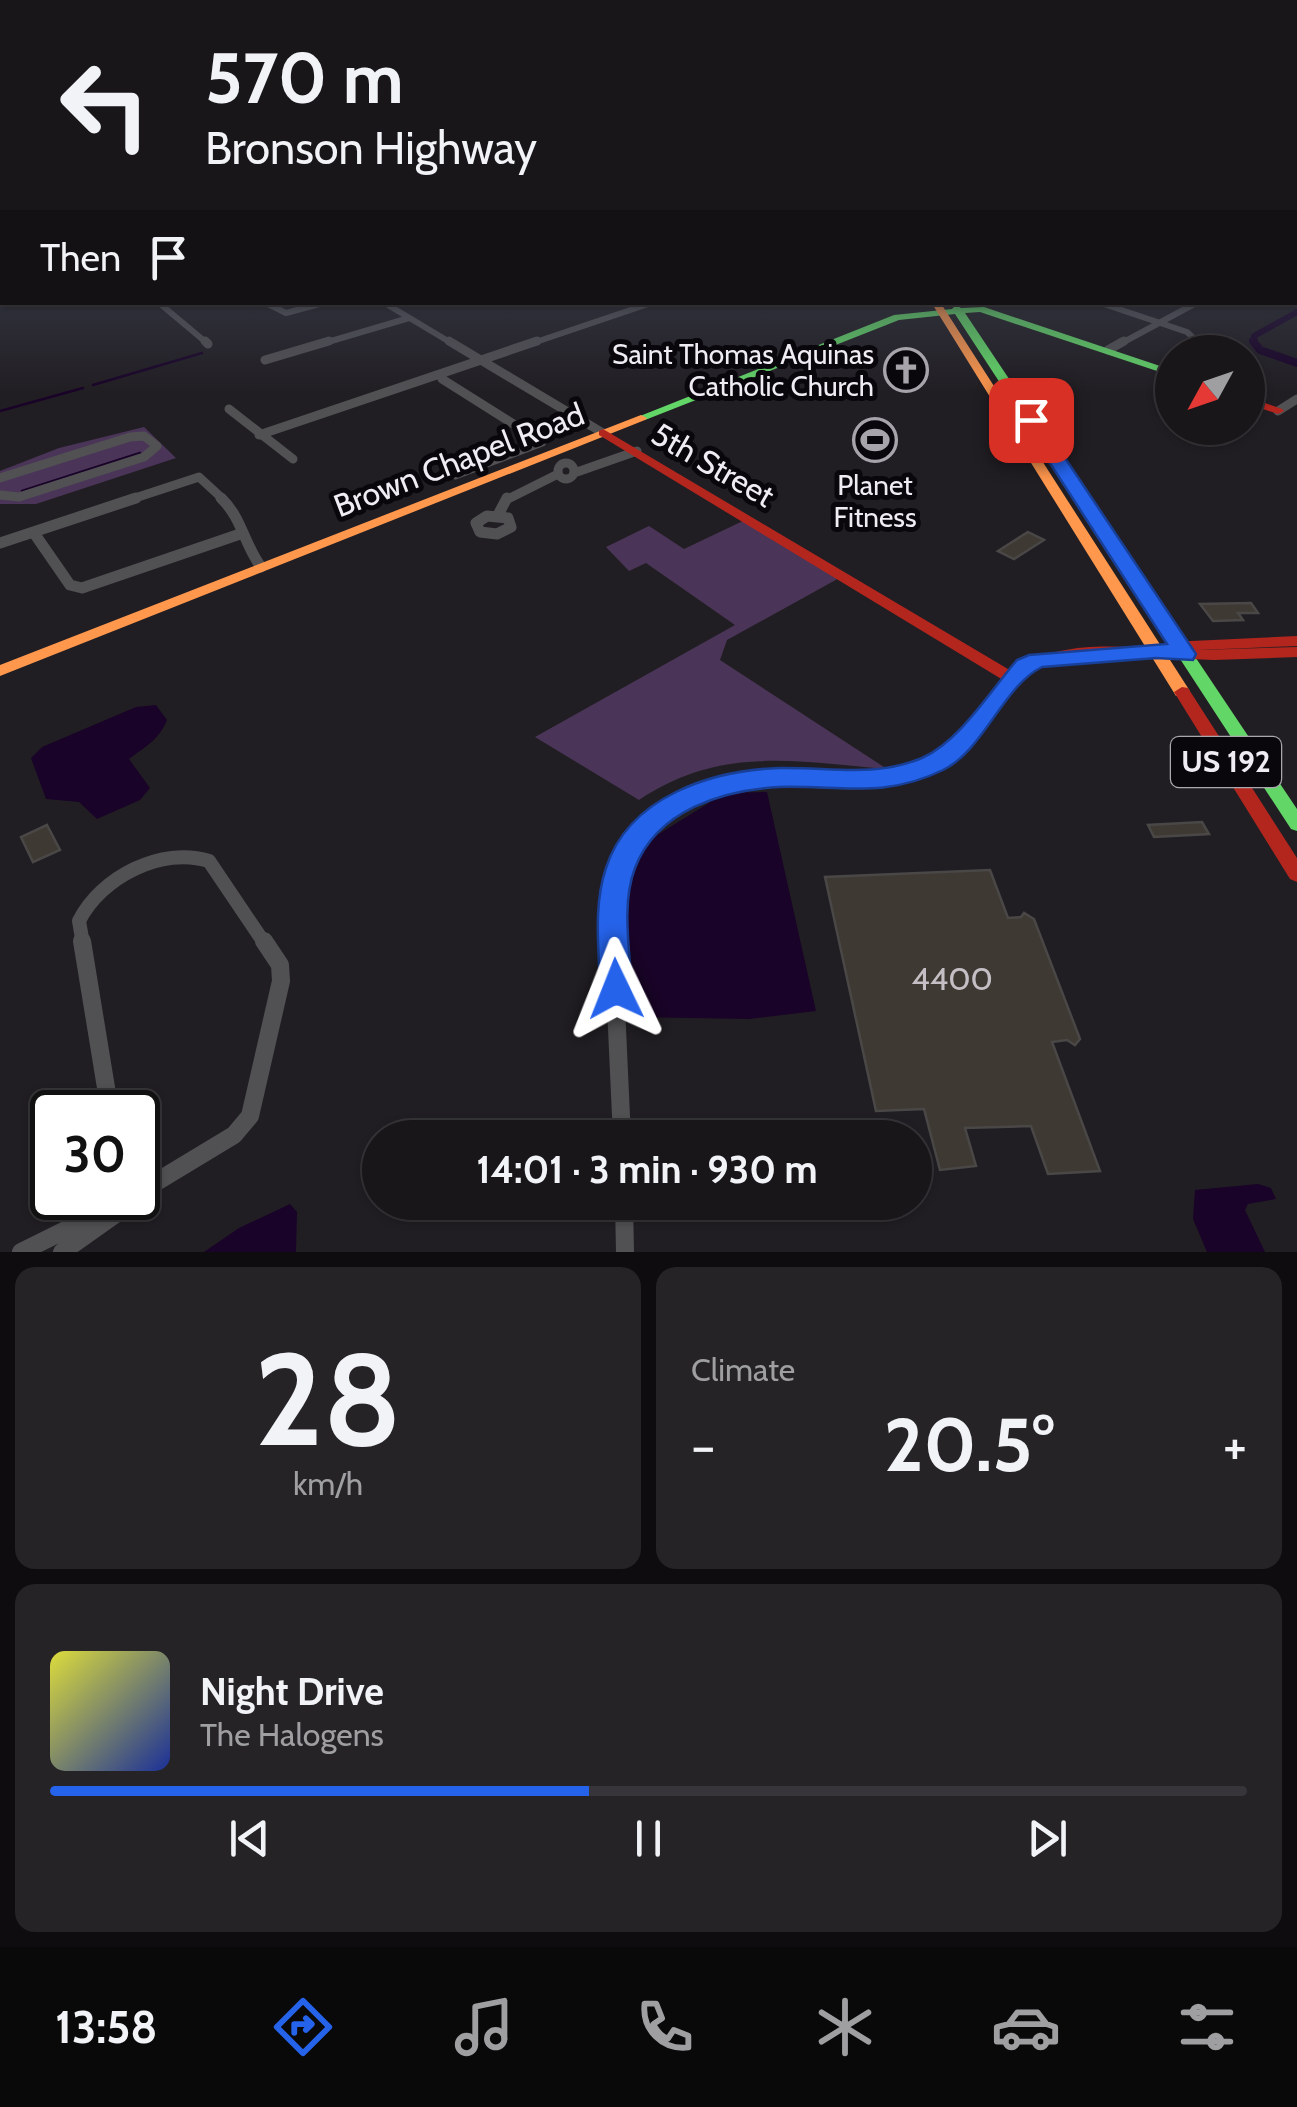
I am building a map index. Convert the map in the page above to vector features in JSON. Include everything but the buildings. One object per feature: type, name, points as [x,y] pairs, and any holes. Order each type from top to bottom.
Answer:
[{"type":"main road","name":"Brown Chapel Road","points":[[0,671],[883,322],[946,306],[1005,314],[1155,367]]},
{"type":"main road","name":"US 192","points":[[946,306],[1012,391],[1297,824]]},
{"type":"main road","name":"US 192","points":[[946,306],[1004,408],[1297,874]]},
{"type":"main road","points":[[1265,406],[1278,411]]},
{"type":"main road","points":[[1004,408],[1027,434],[1044,440]]},
{"type":"main road","name":"5th Street","points":[[603,433],[1014,679]]},
{"type":"main road","points":[[1024,440],[1056,458]]},
{"type":"main road","points":[[1058,494],[1090,526],[1104,531]]},
{"type":"main road","points":[[1014,679],[1026,666],[1053,656],[1297,640]]},
{"type":"main road","points":[[1182,649],[1297,652]]},
{"type":"street","points":[[162,305],[208,344]]},
{"type":"street","points":[[270,305],[286,313],[316,305]]},
{"type":"street","name":"5th Street","points":[[388,305],[603,433]]},
{"type":"street","points":[[258,435],[645,305]]},
{"type":"street","points":[[1107,305],[1193,335]]},
{"type":"street","points":[[1108,350],[1192,305]]},
{"type":"street","points":[[265,360],[409,318]]},
{"type":"street","points":[[442,379],[542,442],[456,474]]},
{"type":"street","points":[[1278,411],[1297,399]]},
{"type":"street","points":[[229,409],[258,435],[293,458]]},
{"type":"street","points":[[0,478],[130,438],[149,438],[157,446],[144,457],[20,497],[0,495]]},
{"type":"street","points":[[498,514],[509,495],[558,470],[573,466],[577,472],[636,451]]},
{"type":"street","points":[[544,456],[558,470]]},
{"type":"street","points":[[497,459],[512,469]]},
{"type":"street","points":[[0,544],[199,477],[238,514],[261,567]]},
{"type":"street","points":[[34,532],[70,585],[82,588],[243,533]]},
{"type":"street","points":[[621,1120],[613,916],[620,867],[644,830],[680,800],[720,784],[780,778],[866,782],[937,762],[956,747],[1014,679]]},
{"type":"street","points":[[106,1090],[79,920],[83,906],[100,890],[158,860],[183,854],[209,860],[280,965],[281,982],[250,1116],[212,1150],[160,1180]]},
{"type":"street","points":[[21,1252],[84,1220]]},
{"type":"street","points":[[62,1252],[107,1220]]},
{"type":"street","points":[[625,1220],[626,1252]]},
{"type":"shaded area","points":[[144,427],[176,458],[36,504],[0,504],[0,471],[59,448]]},
{"type":"shaded area","points":[[745,520],[841,577],[727,640],[720,660],[887,769],[789,761],[728,764],[669,783],[639,800],[535,737],[735,625],[646,563],[629,571],[606,547],[649,526],[684,549]]},
{"type":"shaded area","points":[[156,705],[167,720],[160,733],[129,759],[150,788],[140,800],[97,819],[79,802],[46,799],[31,758],[42,747],[136,707]]},
{"type":"shaded area","points":[[767,792],[816,1011],[749,1019],[633,1017],[624,898],[641,845],[725,793]]},
{"type":"shaded area","points":[[1258,1184],[1271,1188],[1276,1199],[1248,1204],[1245,1210],[1265,1252],[1207,1252],[1193,1219],[1195,1190]]},
{"type":"shaded area","points":[[290,1204],[297,1212],[296,1252],[204,1252],[239,1228]]},
{"type":"waterway","points":[[1256,335],[1297,312]]},
{"type":"waterway","points":[[1265,352],[1297,363]]},
{"type":"waterway","points":[[93,385],[202,353]]},
{"type":"waterway","points":[[0,411],[83,388]]},
{"type":"waterway","points":[[22,491],[140,453]]},
{"type":"traffic: fast","points":[[956,308],[1297,824]]},
{"type":"traffic: fast","points":[[641,418],[897,317],[981,309],[1155,367]]},
{"type":"traffic: slow","points":[[937,305],[1182,692]]},
{"type":"traffic: slow","points":[[0,671],[641,418]]},
{"type":"traffic: jam","points":[[1265,406],[1278,411]]},
{"type":"traffic: jam","points":[[603,433],[1014,679],[1030,667],[1072,654],[1120,651],[1214,656],[1297,652]]},
{"type":"traffic: jam","points":[[1170,647],[1297,641]]},
{"type":"traffic: jam","points":[[1182,692],[1297,874]]},
{"type":"place","name":"Saint Thomas Aquinas Catholic Church","points":[[906,370]]},
{"type":"place","name":"Planet Fitness","points":[[875,440]]},
{"type":"route","points":[[616,989],[613,916],[620,867],[644,830],[680,800],[720,784],[780,778],[866,782],[906,774],[937,762],[956,747],[1026,666],[1038,660],[1156,650],[1185,654],[1031,420]]}]
